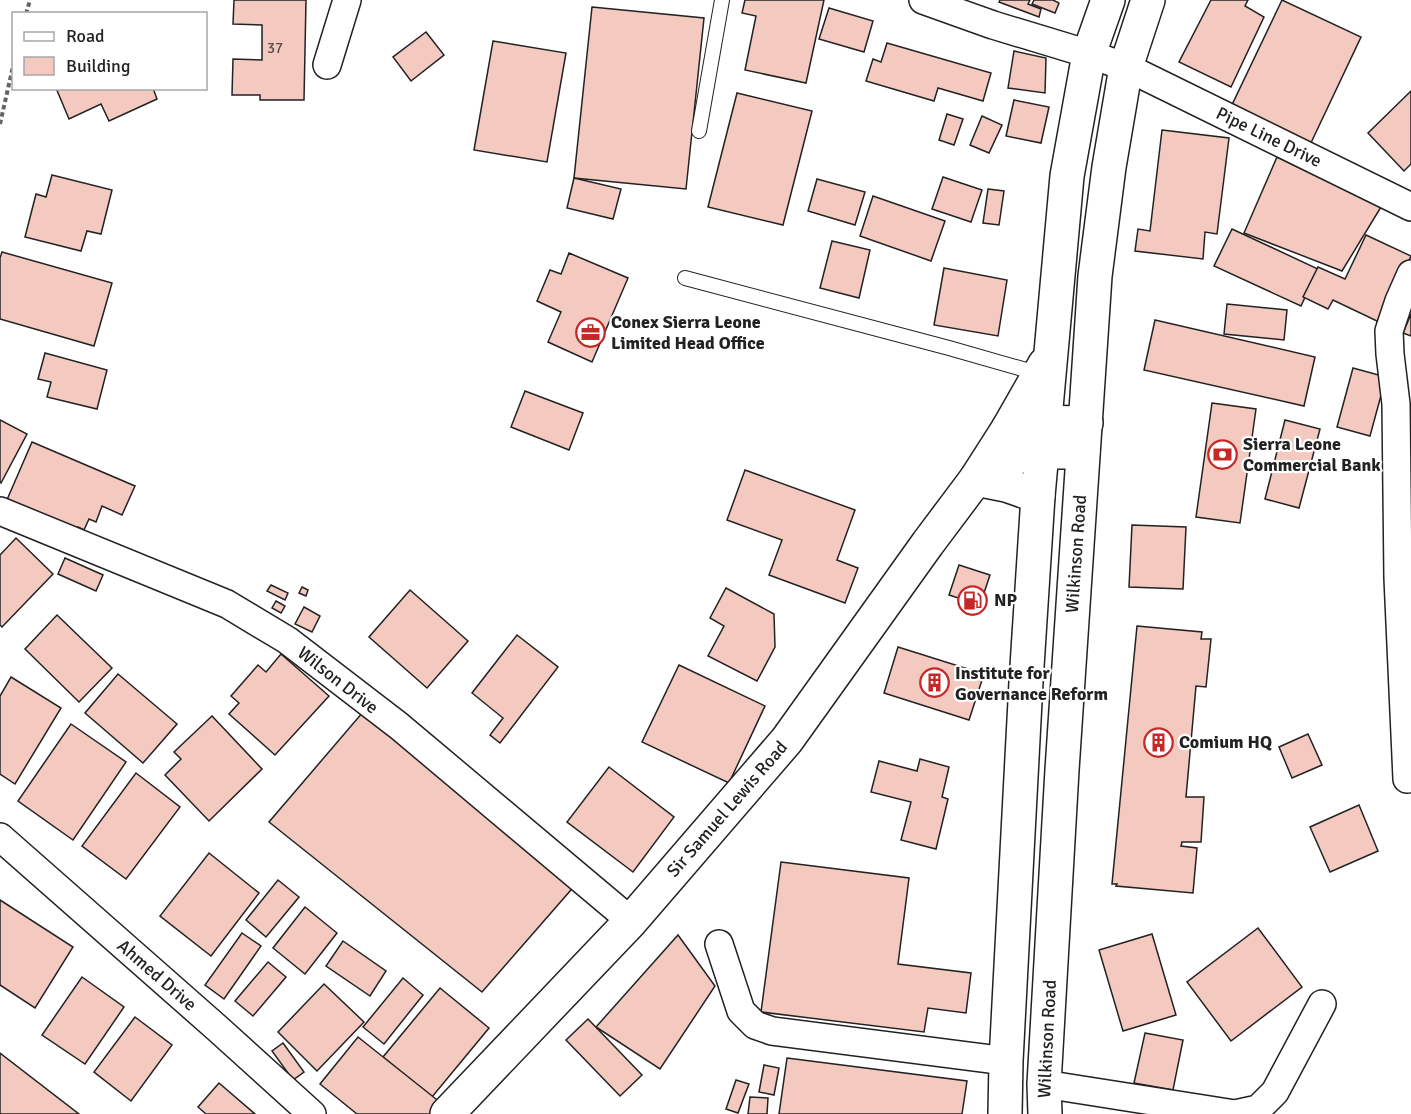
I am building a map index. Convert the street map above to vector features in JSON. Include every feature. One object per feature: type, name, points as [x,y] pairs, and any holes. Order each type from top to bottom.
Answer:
[{"type":"main road","points":[[1005,1114],[1025,694],[1043,437],[1045,365],[1067,176],[1089,54],[1108,0]]},
{"type":"main road","name":"Wilkinson Road","points":[[1044,1099],[1061,781],[1095,276],[1109,167],[1126,67],[1148,0]]},
{"type":"main road","points":[[1008,429],[1045,365]]},
{"type":"main road","name":"Sir Samuel Lewis Road","points":[[447,1114],[632,921],[787,740],[976,479],[1008,429],[1022,425],[1043,437],[1085,437]]},
{"type":"main road","name":"Sir Samuel Lewis Road","points":[[976,479],[1019,456],[1043,437]]},
{"type":"main road","points":[[976,479],[1006,484],[1038,496]]},
{"type":"street","points":[[327,65],[347,0]]},
{"type":"street","points":[[923,0],[993,25],[1089,54]]},
{"type":"street","name":"Pipe Line Drive","points":[[1089,54],[1126,67],[1411,207]]},
{"type":"street","points":[[1407,779],[1398,578],[1396,404],[1389,331],[1411,274]]},
{"type":"street","name":"Wilson Drive","points":[[0,511],[226,603],[287,640],[399,726],[632,921]]},
{"type":"street","name":"Ahmed Drive","points":[[0,837],[312,1114]]},
{"type":"street","points":[[719,944],[741,1011],[755,1025],[772,1031],[1006,1061]]},
{"type":"street","points":[[1044,1099],[1235,1114],[1258,1109],[1275,1092],[1322,1004]]},
{"type":"lane","points":[[699,131],[722,0]]},
{"type":"lane","points":[[685,278],[938,345],[1045,365]]},
{"type":"path","points":[[0,123],[12,71]]},
{"type":"building","points":[[234,0],[306,0],[304,100],[260,100],[260,95],[232,95],[233,59],[262,60],[262,25],[233,24]]},
{"type":"building","points":[[745,0],[824,0],[806,83],[745,70],[756,16],[742,13]]},
{"type":"building","points":[[1000,0],[1030,0],[1028,4],[1041,9],[1039,17],[999,2]]},
{"type":"building","points":[[1034,0],[1053,0],[1059,3],[1055,13],[1032,4]]},
{"type":"building","points":[[1211,0],[1248,0],[1245,6],[1264,17],[1231,87],[1179,62]]},
{"type":"building","points":[[1282,0],[1361,37],[1309,147],[1230,109]]},
{"type":"building","points":[[592,7],[704,18],[686,189],[574,178]]},
{"type":"building","points":[[829,8],[873,21],[864,52],[819,39]]},
{"type":"building","points":[[426,32],[444,55],[411,81],[393,57]]},
{"type":"building","points":[[493,41],[566,53],[547,162],[474,150]]},
{"type":"building","points":[[887,43],[991,73],[983,101],[938,88],[934,101],[866,81],[873,59],[881,62]]},
{"type":"building","points":[[1014,51],[1046,58],[1045,93],[1008,88]]},
{"type":"building","points":[[57,90],[154,90],[157,99],[109,121],[101,104],[69,119]]},
{"type":"building","points":[[1411,91],[1411,164],[1404,171],[1368,133]]},
{"type":"building","points":[[737,93],[812,111],[783,225],[708,207]]},
{"type":"building","points":[[1014,100],[1049,107],[1041,143],[1006,136]]},
{"type":"building","points":[[947,114],[963,119],[954,145],[939,140]]},
{"type":"building","points":[[982,116],[1002,125],[989,153],[970,145]]},
{"type":"building","points":[[1162,130],[1229,138],[1217,234],[1205,232],[1203,259],[1135,251],[1138,229],[1150,231]]},
{"type":"building","points":[[1277,157],[1381,207],[1342,271],[1244,233]]},
{"type":"building","points":[[52,175],[112,190],[101,234],[87,231],[81,251],[25,237],[36,194],[46,197]]},
{"type":"building","points":[[943,177],[982,190],[971,222],[932,209]]},
{"type":"building","points":[[574,178],[621,189],[613,219],[567,208]]},
{"type":"building","points":[[817,179],[865,192],[855,225],[808,211]]},
{"type":"building","points":[[988,189],[1004,191],[999,225],[983,223]]},
{"type":"building","points":[[873,196],[945,221],[931,261],[860,236]]},
{"type":"building","points":[[1232,229],[1318,269],[1301,306],[1214,266]]},
{"type":"building","points":[[1366,235],[1411,256],[1379,322],[1333,300],[1328,309],[1303,297],[1318,267],[1345,279]]},
{"type":"building","points":[[832,241],[870,250],[859,298],[820,288]]},
{"type":"building","points":[[2,252],[112,283],[94,346],[0,319],[0,258]]},
{"type":"building","points":[[569,253],[628,278],[592,362],[548,342],[561,312],[537,301],[550,270],[561,274]]},
{"type":"building","points":[[944,268],[1007,280],[998,336],[934,325]]},
{"type":"building","points":[[1227,304],[1287,310],[1284,340],[1224,334]]},
{"type":"building","points":[[1411,314],[1411,336],[1403,333]]},
{"type":"building","points":[[1155,320],[1315,357],[1304,406],[1144,370]]},
{"type":"building","points":[[45,353],[107,370],[97,409],[47,397],[51,382],[38,379]]},
{"type":"building","points":[[1353,368],[1386,377],[1370,436],[1337,427]]},
{"type":"building","points":[[525,391],[583,413],[569,450],[511,427]]},
{"type":"building","points":[[1212,403],[1256,409],[1240,523],[1196,517]]},
{"type":"building","points":[[0,420],[27,434],[1,483],[0,482]]},
{"type":"building","points":[[1285,420],[1320,429],[1299,508],[1265,499]]},
{"type":"building","points":[[32,442],[135,486],[122,515],[102,506],[96,522],[89,519],[84,530],[78,527],[75,531],[6,502]]},
{"type":"building","points":[[745,470],[855,510],[837,560],[858,568],[845,603],[769,575],[782,540],[727,520]]},
{"type":"building","points":[[1132,525],[1186,527],[1183,589],[1129,587]]},
{"type":"building","points":[[16,538],[53,574],[2,627],[0,625],[0,555]]},
{"type":"building","points":[[65,558],[103,575],[96,591],[58,574]]},
{"type":"building","points":[[959,565],[990,575],[980,605],[949,595]]},
{"type":"building","points":[[271,585],[288,593],[285,600],[267,591]]},
{"type":"building","points":[[302,587],[308,590],[306,596],[299,593]]},
{"type":"building","points":[[726,588],[774,614],[775,647],[757,681],[708,656],[724,626],[710,618]]},
{"type":"building","points":[[410,590],[468,641],[427,688],[369,637]]},
{"type":"building","points":[[276,601],[285,606],[281,613],[272,608]]},
{"type":"building","points":[[304,607],[320,616],[312,632],[295,624]]},
{"type":"building","points":[[57,615],[112,668],[79,702],[25,649]]},
{"type":"building","name":"Comium HQ","points":[[1137,626],[1202,632],[1201,639],[1211,639],[1206,687],[1196,686],[1186,797],[1204,797],[1201,842],[1182,842],[1181,846],[1197,848],[1193,893],[1112,884]]},
{"type":"building","points":[[517,635],[558,667],[500,743],[490,735],[503,718],[472,693]]},
{"type":"building","name":"Institute for Governance Reform","points":[[898,647],[984,674],[969,720],[884,693]]},
{"type":"building","points":[[281,654],[329,696],[275,755],[229,714],[239,703],[231,696],[258,665],[266,672]]},
{"type":"building","points":[[679,665],[765,706],[729,783],[642,742]]},
{"type":"building","points":[[118,674],[177,724],[143,763],[85,713]]},
{"type":"building","points":[[11,677],[61,708],[15,784],[0,774],[0,696]]},
{"type":"building","points":[[363,712],[577,883],[482,992],[269,822]]},
{"type":"building","points":[[212,716],[262,769],[209,821],[165,775],[181,759],[174,752]]},
{"type":"building","points":[[71,724],[126,762],[73,840],[18,801]]},
{"type":"building","points":[[1308,734],[1322,765],[1292,778],[1279,747]]},
{"type":"building","points":[[920,759],[949,767],[942,797],[948,799],[936,849],[901,840],[911,802],[871,792],[879,761],[917,771]]},
{"type":"building","points":[[609,767],[674,817],[633,872],[567,822]]},
{"type":"building","points":[[136,773],[180,807],[126,879],[82,846]]},
{"type":"building","points":[[1359,805],[1378,851],[1330,872],[1310,827]]},
{"type":"building","points":[[209,853],[259,893],[211,956],[160,916]]},
{"type":"building","points":[[781,862],[909,878],[898,964],[971,973],[966,1013],[928,1008],[924,1032],[761,1012]]},
{"type":"building","points":[[278,880],[299,897],[266,937],[246,920]]},
{"type":"building","points":[[0,900],[73,947],[35,1008],[0,985]]},
{"type":"building","points":[[305,907],[337,933],[305,974],[273,948]]},
{"type":"building","points":[[1258,928],[1302,987],[1231,1041],[1187,982]]},
{"type":"building","points":[[242,933],[261,946],[224,999],[205,985]]},
{"type":"building","points":[[1152,934],[1176,1015],[1123,1031],[1099,950]]},
{"type":"building","points":[[678,935],[715,986],[660,1069],[596,1027]]},
{"type":"building","points":[[343,941],[386,971],[370,996],[326,966]]},
{"type":"building","points":[[268,962],[286,977],[253,1016],[235,1001]]},
{"type":"building","points":[[82,977],[124,1007],[85,1064],[42,1035]]},
{"type":"building","points":[[403,978],[423,995],[384,1044],[363,1027]]},
{"type":"building","points":[[324,984],[364,1022],[317,1071],[278,1032]]},
{"type":"building","points":[[440,988],[489,1028],[432,1097],[383,1057]]},
{"type":"building","points":[[135,1017],[172,1045],[131,1101],[94,1072]]},
{"type":"building","points":[[588,1019],[642,1075],[620,1096],[566,1040]]},
{"type":"building","points":[[1145,1033],[1183,1040],[1173,1090],[1134,1083]]},
{"type":"building","points":[[358,1037],[441,1103],[432,1114],[357,1114],[320,1084]]},
{"type":"building","points":[[283,1043],[304,1072],[293,1080],[272,1051]]},
{"type":"building","points":[[0,1053],[79,1114],[0,1114]]},
{"type":"building","points":[[787,1058],[967,1081],[962,1114],[779,1114]]},
{"type":"building","points":[[764,1065],[779,1068],[774,1095],[759,1092]]},
{"type":"building","points":[[736,1080],[749,1084],[738,1113],[726,1109]]},
{"type":"building","points":[[219,1083],[255,1114],[206,1114],[198,1107]]},
{"type":"building","points":[[750,1097],[768,1098],[767,1114],[748,1114]]},
{"type":"place","name":"Conex Sierra Leone Limited Head Office","points":[[590,332]]},
{"type":"place","name":"Sierra Leone Commercial Bank","points":[[1222,454]]},
{"type":"place","name":"NP","points":[[973,600]]},
{"type":"place","name":"Institute for Governance Reform","points":[[934,683]]},
{"type":"place","name":"Comium HQ","points":[[1158,742]]}]
